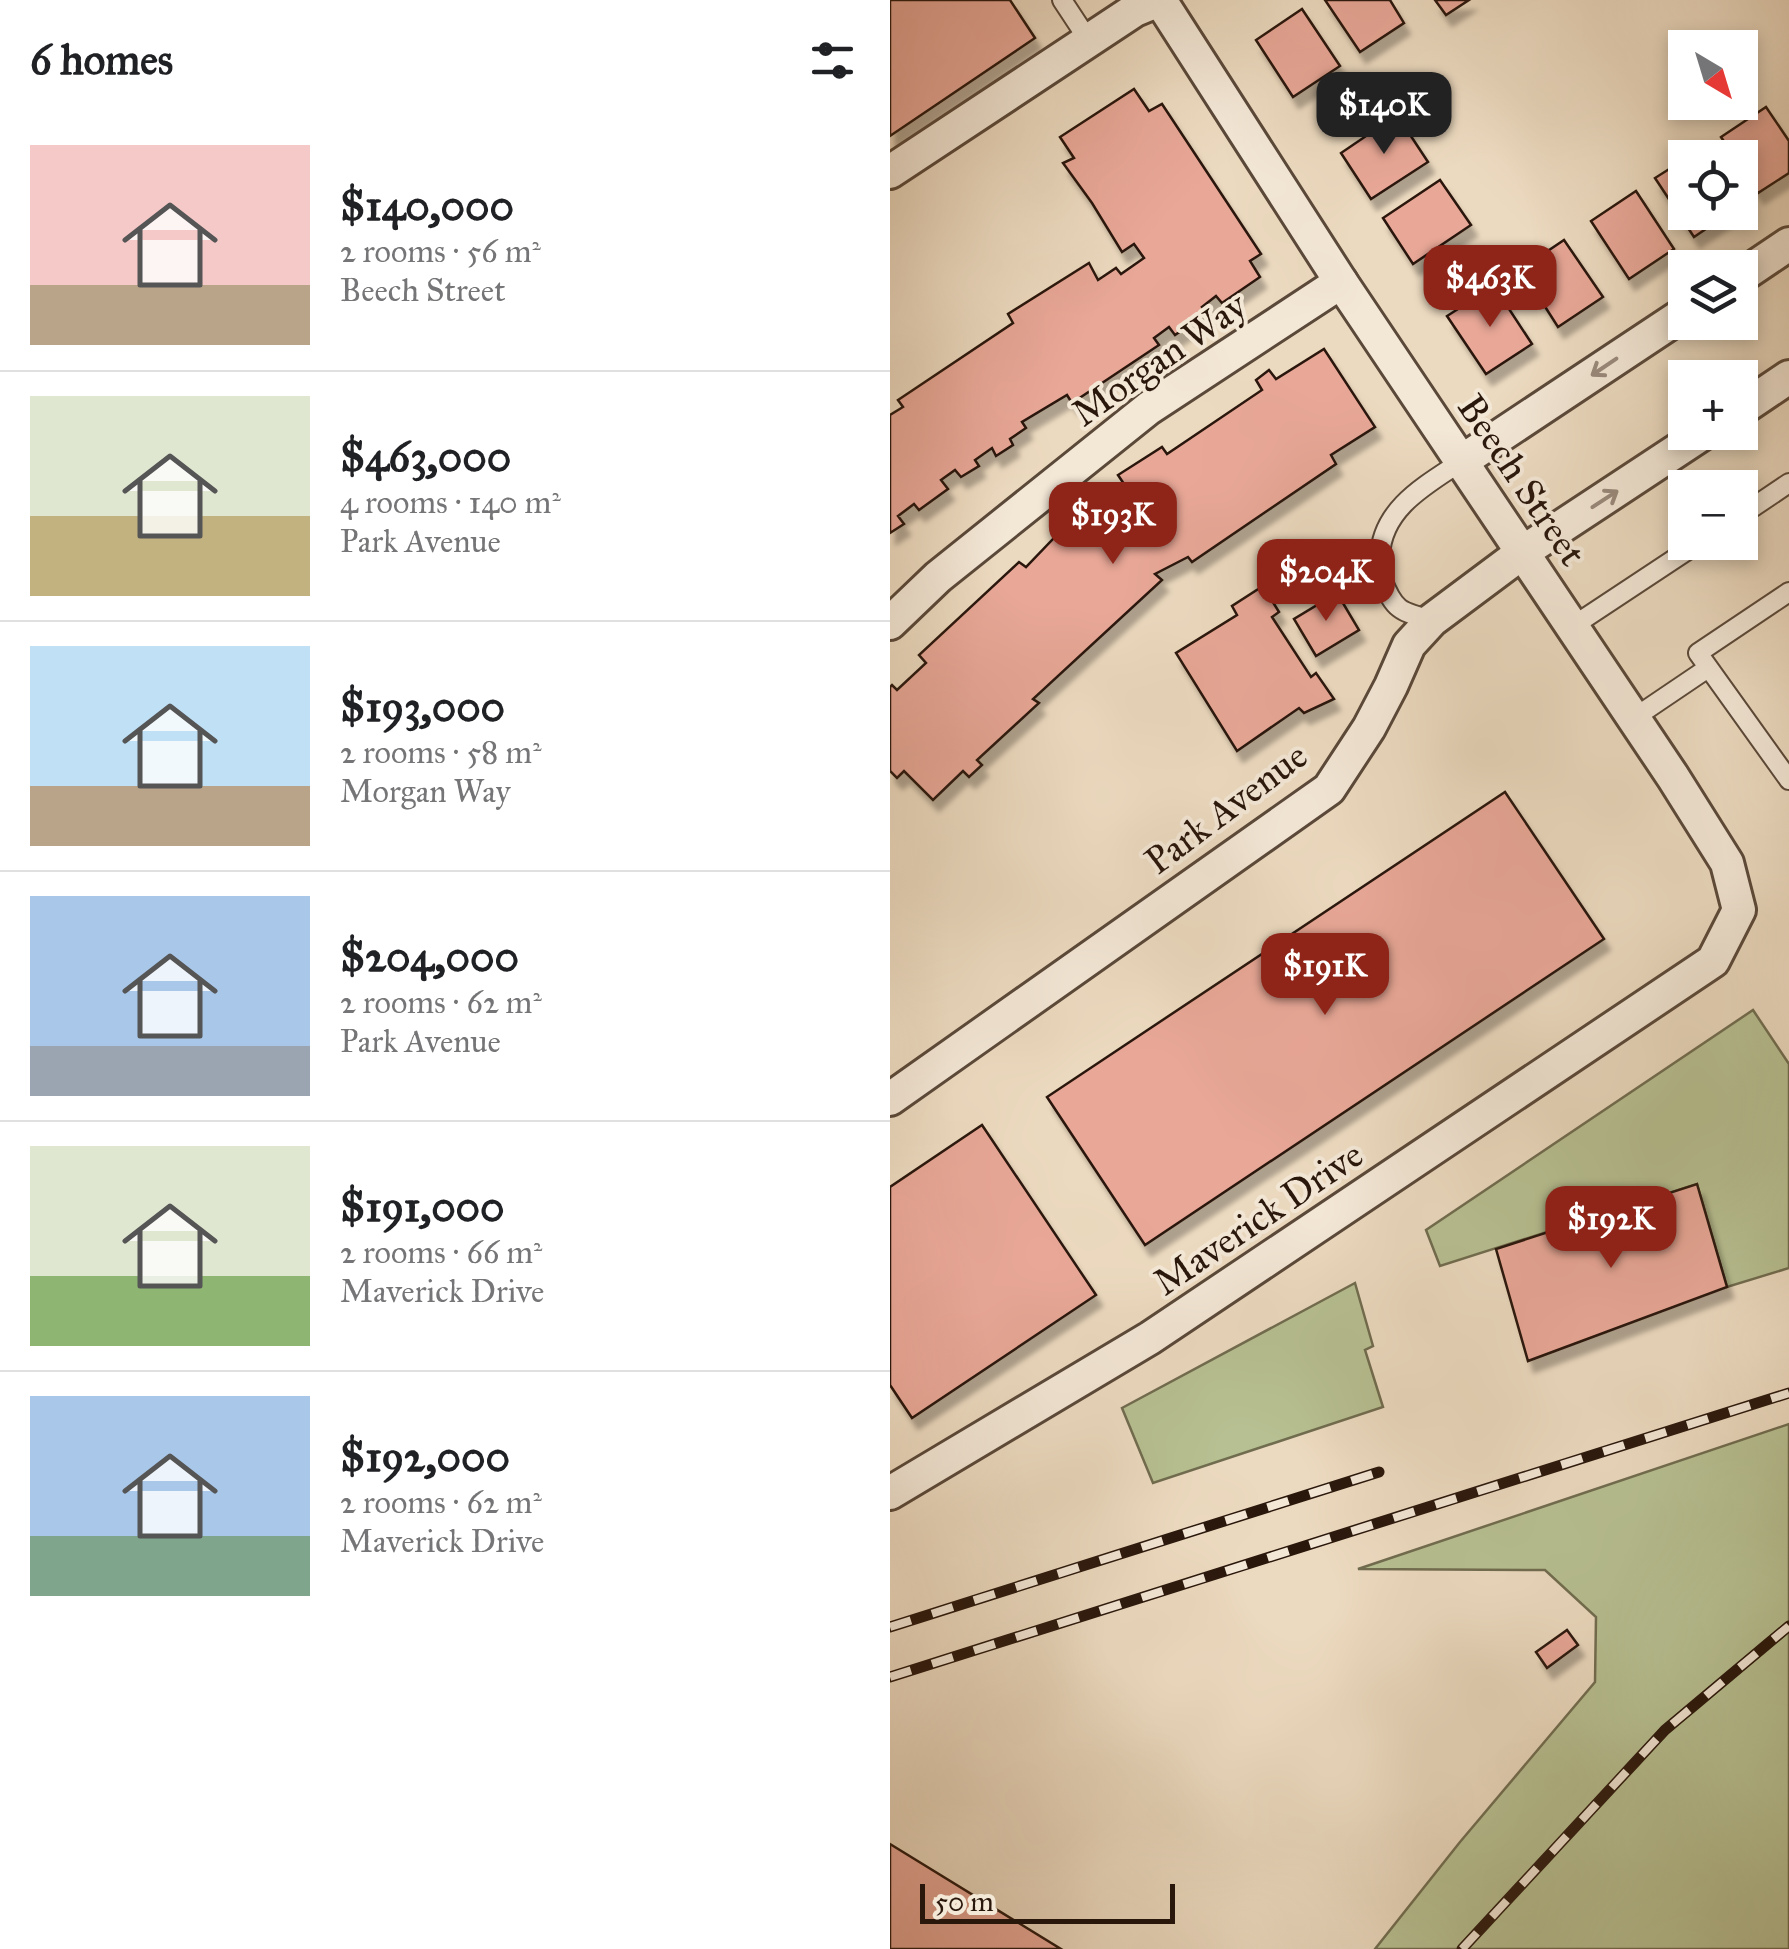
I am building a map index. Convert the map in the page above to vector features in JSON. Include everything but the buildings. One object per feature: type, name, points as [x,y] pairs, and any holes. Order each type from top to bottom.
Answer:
[{"type":"street","points":[[890,172],[1135,10],[1160,0]]},
{"type":"street","name":"Beech Street","points":[[1160,0],[1341,282],[1727,863],[1739,910]]},
{"type":"street","points":[[1758,265],[1789,244]]},
{"type":"street","name":"Morgan Way","points":[[890,622],[938,577],[1148,408],[1341,282]]},
{"type":"street","points":[[1462,461],[1668,324]]},
{"type":"street","points":[[1758,398],[1789,378]]},
{"type":"street","name":"Park Avenue","points":[[890,1099],[1329,789],[1392,686],[1410,645],[1432,620],[1523,552],[1678,450]]},
{"type":"street","name":"Maverick Drive","points":[[890,1493],[1150,1338],[1713,961],[1739,910]]},
{"type":"lane","points":[[1062,0],[1088,41]]},
{"type":"lane","points":[[1432,620],[1408,614],[1391,602],[1379,570],[1380,538],[1394,514],[1416,492],[1462,461]]},
{"type":"lane","points":[[1758,504],[1789,484]]},
{"type":"lane","points":[[1573,626],[1673,560]]},
{"type":"lane","points":[[1789,592],[1698,653],[1789,780]]},
{"type":"lane","points":[[1634,718],[1708,668]]},
{"type":"green space","points":[[1753,1010],[1789,1064],[1789,1268],[1727,1287],[1697,1184],[1440,1266],[1426,1230]]},
{"type":"green space","points":[[1355,1283],[1373,1346],[1365,1350],[1383,1407],[1153,1483],[1122,1408]]},
{"type":"green space","points":[[1789,1424],[1789,1949],[1375,1949],[1595,1682],[1596,1617],[1545,1570],[1358,1569]]},
{"type":"railway","points":[[890,1677],[1789,1393]]},
{"type":"railway","points":[[890,1627],[1379,1472]]},
{"type":"railway","points":[[1462,1949],[1665,1730],[1789,1626]]}]
